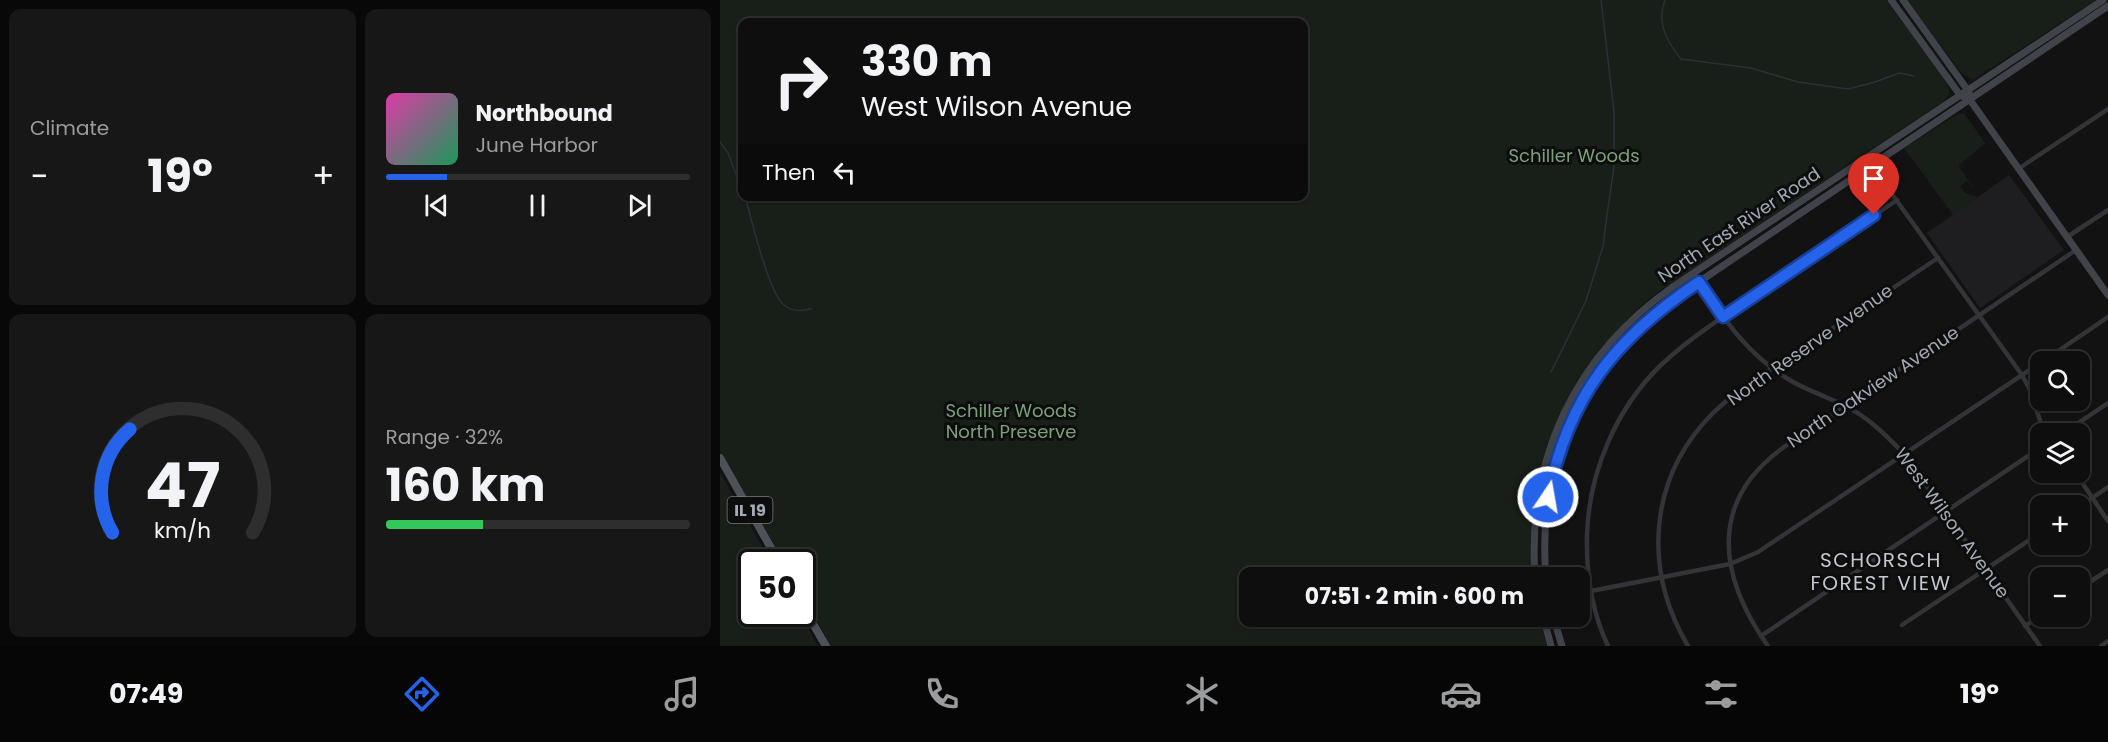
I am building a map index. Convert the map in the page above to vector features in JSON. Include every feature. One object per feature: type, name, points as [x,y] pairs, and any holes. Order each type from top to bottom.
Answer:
[{"type":"main road","points":[[1891,0],[1960,95],[1970,100],[2108,295]]},
{"type":"main road","points":[[1903,0],[1969,89],[1970,100]]},
{"type":"main road","name":"North East River Road","points":[[1535,567],[1534,533],[1540,488],[1553,437],[1583,377],[1631,320],[1653,301],[2103,0]]},
{"type":"main road","name":"North East River Road","points":[[1546,567],[1545,532],[1548,497],[1556,462],[1576,411],[1600,371],[1651,316],[2108,6]]},
{"type":"main road","name":"IL 19","points":[[720,458],[772,549]]},
{"type":"main road","points":[[815,627],[826,646]]},
{"type":"main road","points":[[1546,627],[1551,646]]},
{"type":"main road","points":[[1556,627],[1562,646]]},
{"type":"street","points":[[2103,0],[2108,6]]},
{"type":"street","points":[[2018,169],[2108,109]]},
{"type":"street","points":[[1866,158],[2022,375],[2033,397],[2041,423]]},
{"type":"street","points":[[1608,646],[1591,591],[1587,544],[1589,511],[1596,479],[1610,438],[1629,404],[1649,378],[1672,356],[1723,317],[1897,200]]},
{"type":"street","points":[[2067,237],[2108,210]]},
{"type":"street","name":"North Oakview Avenue","points":[[1768,646],[1743,605],[1730,564],[1729,524],[1737,501],[1751,477],[1772,456],[2076,250]]},
{"type":"street","name":"North Reserve Avenue","points":[[1688,646],[1672,616],[1661,578],[1658,551],[1659,519],[1667,487],[1682,454],[1713,414],[1743,389],[1938,258]]},
{"type":"street","name":"West Wilson Avenue","points":[[1693,274],[1743,344],[1799,385],[1846,406],[1879,429],[1904,454],[2040,646]]},
{"type":"street","points":[[2057,351],[2108,317]]},
{"type":"street","points":[[1591,591],[1730,564],[1768,546],[2030,370]]},
{"type":"street","points":[[2078,423],[2108,403]]},
{"type":"street","points":[[1761,636],[2030,455]]},
{"type":"street","points":[[2082,483],[2108,521]]},
{"type":"street","points":[[2092,498],[2108,487]]},
{"type":"street","points":[[1902,625],[2030,540]]},
{"type":"street","points":[[2090,582],[2108,570]]},
{"type":"street","points":[[2025,626],[2030,623]]},
{"type":"street","points":[[2101,646],[2108,641]]},
{"type":"shaded area","points":[[2009,175],[2064,250],[1980,308],[1927,233]]},
{"type":"green space","name":"Schiller Woods North Preserve","points":[[720,0],[1886,0],[1946,81],[1950,93],[1944,101],[1654,295],[1623,323],[1597,354],[1575,386],[1557,421],[1544,457],[1535,495],[1531,535],[1532,567],[1239,567],[1239,627],[1542,627],[1547,646],[831,646],[816,619],[816,549],[777,549],[720,450]]},
{"type":"green space","points":[[1907,0],[2096,0],[1973,80],[1962,74]]},
{"type":"green space","points":[[1964,113],[1985,143],[1958,166],[1977,192],[1967,181],[1960,186],[1965,193],[1978,197],[1953,215],[1904,148],[1956,115]]},
{"type":"green space","points":[[720,472],[764,549],[738,549],[738,627],[807,627],[818,646],[720,646]]},
{"type":"waterway","points":[[1551,372],[1586,301],[1603,246],[1614,167],[1614,111],[1601,0]]},
{"type":"waterway","points":[[1665,0],[1662,24],[1671,46],[1681,59],[1751,68],[1798,82],[1848,89],[1899,73],[1914,76]]},
{"type":"waterway","points":[[720,142],[728,153],[738,179]]},
{"type":"waterway","points":[[746,201],[761,255],[778,298],[791,309],[811,309]]},
{"type":"district","name":"SCHORSCH FOREST VIEW","points":[[1881,572]]},
{"type":"route","points":[[1548,497],[1556,462],[1576,411],[1610,358],[1651,316],[1699,282],[1723,317],[1874,215]]},
{"type":"park label","name":"Schiller Woods","points":[[1574,156]]}]
